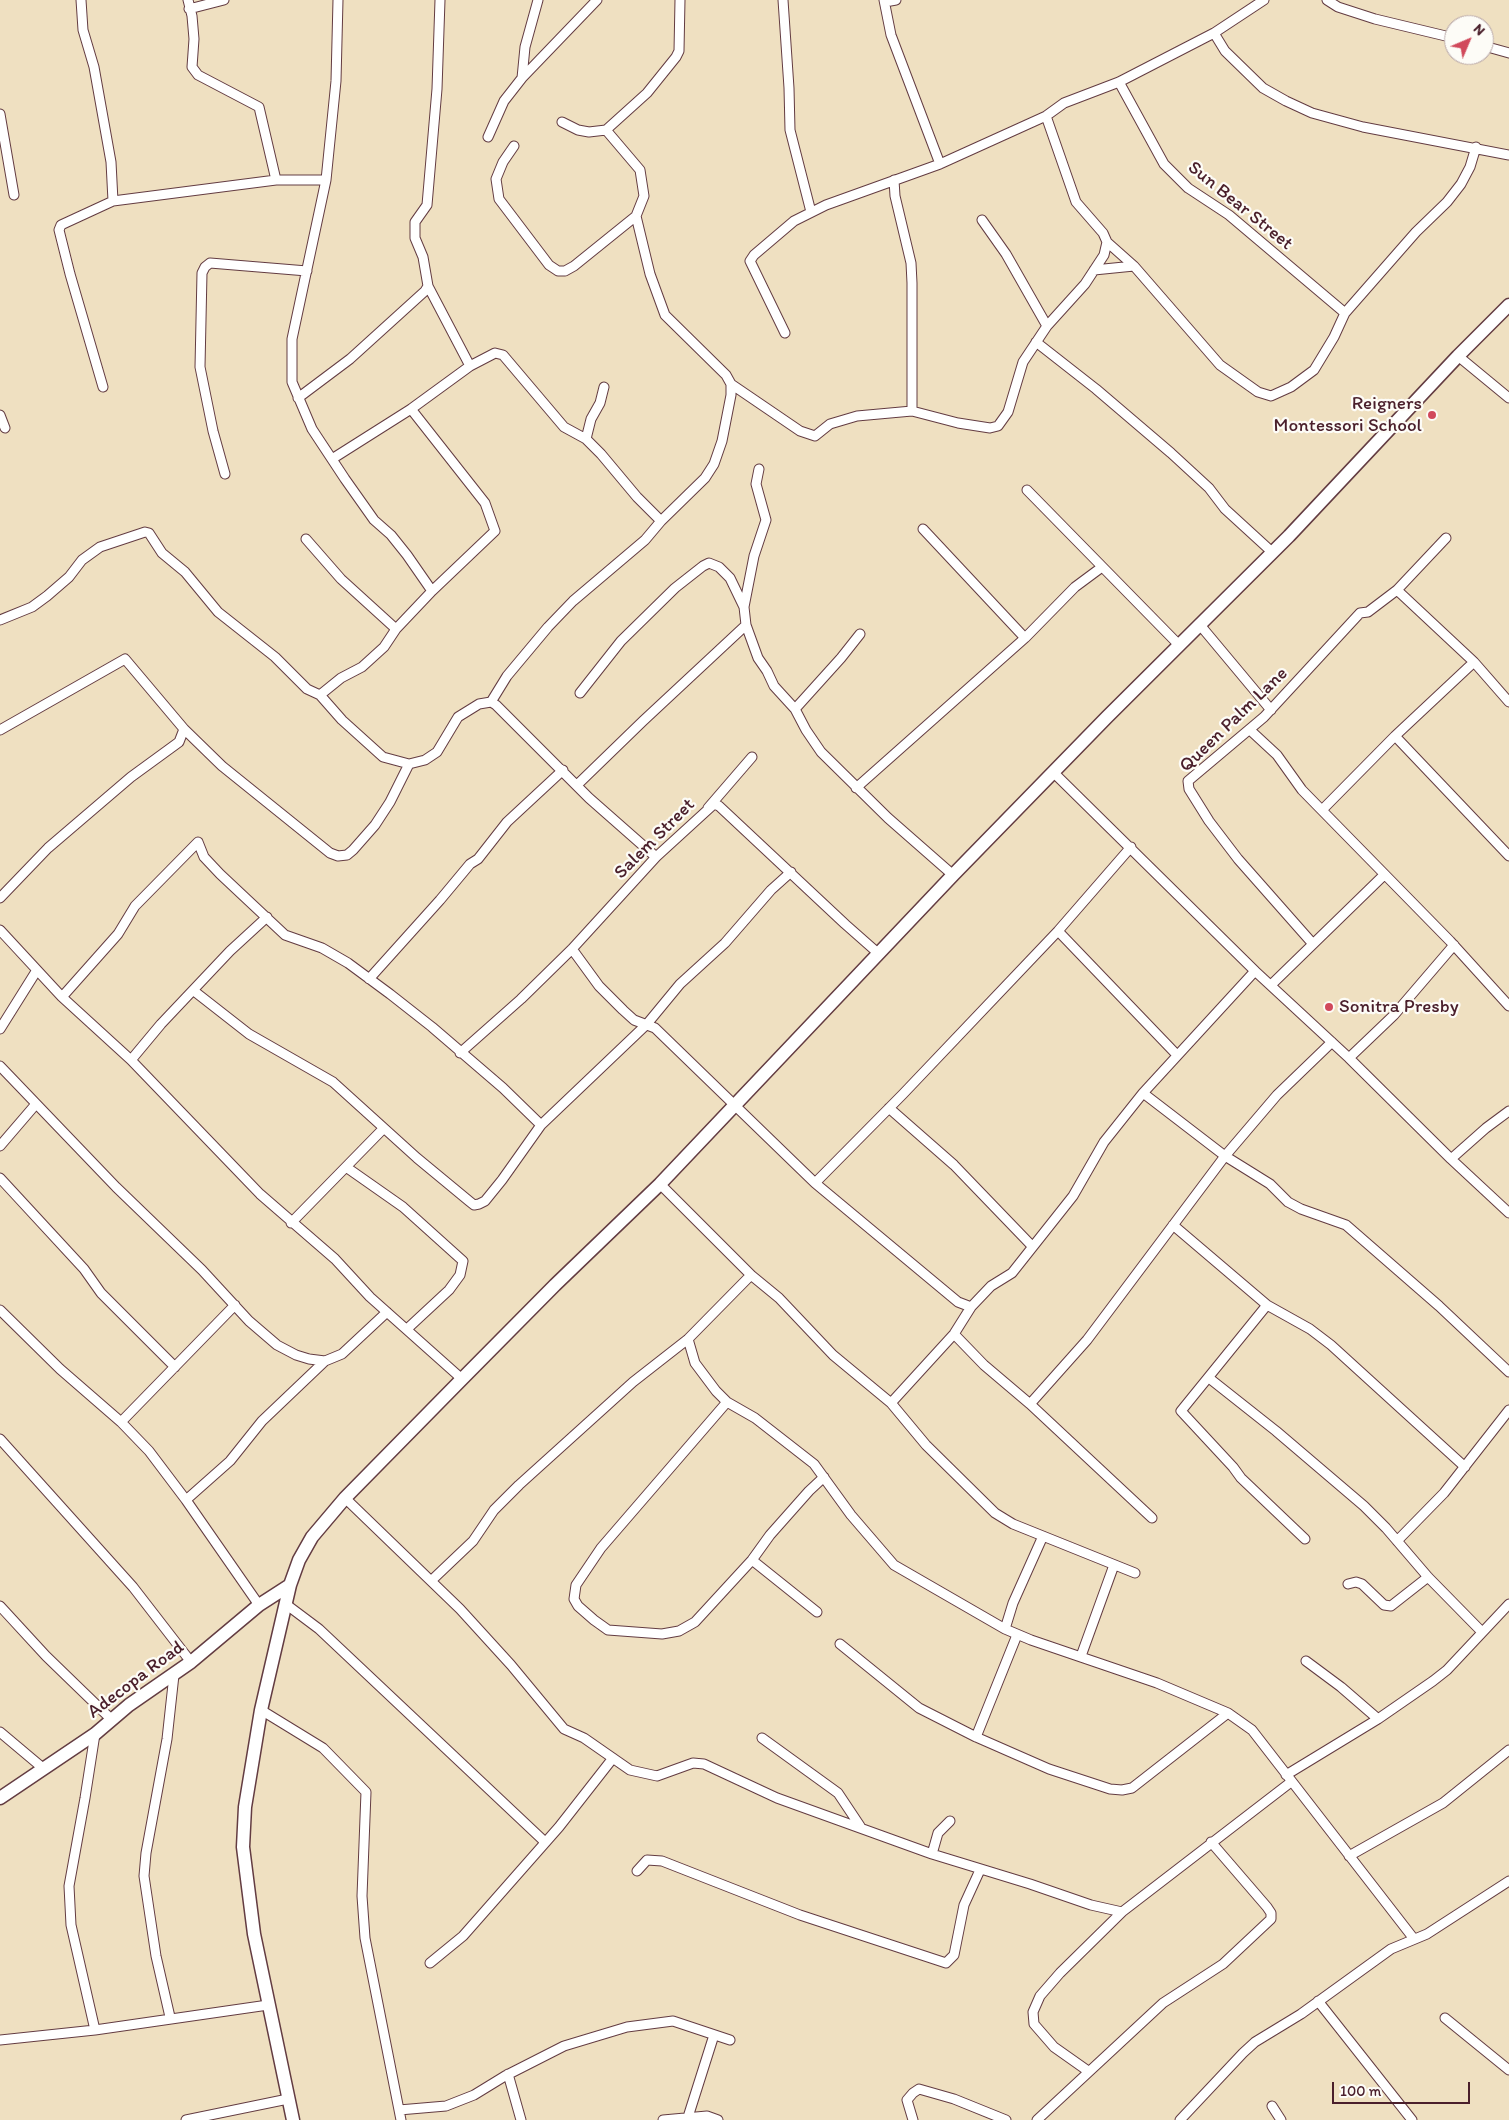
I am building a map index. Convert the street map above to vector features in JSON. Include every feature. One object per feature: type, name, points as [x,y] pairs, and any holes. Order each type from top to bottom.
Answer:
[{"type":"street","points":[[81,0],[84,30],[94,67],[111,162],[113,201]]},
{"type":"street","points":[[224,0],[188,5],[192,16],[194,39],[192,67],[198,75],[259,107],[276,180]]},
{"type":"street","points":[[338,0],[336,81],[326,180],[292,339],[292,382],[312,429],[332,459],[374,520],[396,542],[432,591]]},
{"type":"street","points":[[440,0],[437,89],[427,205],[415,222],[415,238],[423,257],[428,286],[470,366]]},
{"type":"street","points":[[522,78],[526,47],[538,0]]},
{"type":"street","points":[[488,137],[504,101],[522,78],[597,0]]},
{"type":"street","points":[[562,122],[578,130],[589,132],[606,130],[647,93],[679,51],[680,0]]},
{"type":"street","points":[[782,0],[789,88],[790,130],[811,212]]},
{"type":"street","points":[[896,0],[884,1],[891,35],[940,164]]},
{"type":"street","points":[[785,333],[750,261],[754,255],[794,220],[894,180],[940,164],[1046,116],[1064,103],[1119,82],[1214,33],[1264,0]]},
{"type":"street","points":[[1327,0],[1338,7],[1375,20],[1444,36]]},
{"type":"street","points":[[1214,33],[1225,51],[1263,88],[1312,113],[1363,127],[1509,155]]},
{"type":"street","points":[[1494,49],[1509,53]]},
{"type":"street","name":"Sun Bear Street","points":[[1119,82],[1164,164],[1188,188],[1229,215],[1345,313]]},
{"type":"street","points":[[0,114],[14,194]]},
{"type":"street","points":[[1046,116],[1076,202],[1103,233],[1107,242],[1134,266],[1220,365],[1258,392],[1271,396],[1291,388],[1314,370],[1334,337],[1345,313],[1416,232],[1447,202],[1470,167],[1476,148]]},
{"type":"street","points":[[514,146],[502,162],[496,180],[499,199],[549,265],[558,271],[565,271],[574,266],[636,216],[644,196],[640,170],[606,130]]},
{"type":"street","points":[[103,388],[70,274],[59,230],[61,225],[113,201],[276,180],[326,180]]},
{"type":"street","points":[[894,180],[894,196],[911,263],[912,411]]},
{"type":"street","points":[[636,216],[650,274],[665,316],[726,375],[731,384],[800,431],[815,436],[830,424],[857,416],[912,411],[958,423],[990,428],[998,426],[1008,412],[1023,362],[1047,326],[1085,284],[1104,256],[1107,242]]},
{"type":"street","points":[[982,220],[1006,254],[1047,326]]},
{"type":"street","points":[[225,474],[213,432],[200,367],[202,273],[210,263],[306,271]]},
{"type":"street","points":[[1094,270],[1134,266]]},
{"type":"street","points":[[298,398],[350,359],[425,291],[428,286]]},
{"type":"street","points":[[293,2120],[254,1934],[243,1847],[246,1807],[261,1710],[287,1605],[290,1585],[299,1560],[312,1537],[345,1498],[554,1285],[660,1184],[953,875],[1272,552],[1509,305]]},
{"type":"street","points":[[1036,342],[1096,389],[1171,453],[1209,488],[1225,509],[1272,552]]},
{"type":"street","points":[[332,459],[411,410],[470,366],[495,353],[504,355],[564,428],[586,439],[637,497],[661,521]]},
{"type":"street","points":[[1458,356],[1509,398]]},
{"type":"street","points":[[491,702],[507,676],[548,627],[573,601],[645,540],[661,521],[711,471],[722,441],[731,395],[731,384]]},
{"type":"street","points":[[586,439],[591,419],[600,403],[604,387]]},
{"type":"street","points":[[320,694],[341,678],[362,667],[384,647],[396,629],[432,591],[495,531],[484,503],[411,410]]},
{"type":"street","points":[[0,415],[5,428]]},
{"type":"street","points":[[759,469],[756,484],[766,520],[754,556],[744,607],[746,625],[758,658],[774,686],[795,709],[821,752],[856,788],[953,875]]},
{"type":"street","points":[[1027,490],[1179,645]]},
{"type":"street","points":[[923,529],[1025,638]]},
{"type":"street","points":[[0,620],[32,607],[68,577],[82,560],[100,547],[145,532],[152,537],[162,553],[185,572],[218,612],[275,657],[308,689],[320,694],[342,720],[383,757],[398,763],[409,764],[425,760],[437,752],[458,717],[479,704],[491,702],[624,830],[656,857]]},
{"type":"street","points":[[306,538],[340,579],[396,629]]},
{"type":"street","name":"Queen Palm Lane","points":[[1313,944],[1238,859],[1209,821],[1189,789],[1188,782],[1194,775],[1250,730],[1271,710],[1360,613],[1368,612],[1397,590],[1446,538]]},
{"type":"street","points":[[580,693],[621,641],[675,588],[703,566],[709,563],[719,567],[730,578],[744,607]]},
{"type":"street","points":[[856,788],[1025,638],[1074,587],[1102,567]]},
{"type":"street","points":[[1397,590],[1474,662],[1509,702]]},
{"type":"street","points":[[578,785],[643,721],[746,625]]},
{"type":"street","points":[[1200,625],[1271,710]]},
{"type":"street","points":[[795,709],[842,658],[860,634]]},
{"type":"street","points":[[0,730],[125,659],[184,729],[222,766],[330,853],[338,856],[347,855],[353,850],[375,825],[390,802],[409,764]]},
{"type":"street","points":[[1323,809],[1395,736],[1474,662]]},
{"type":"street","points":[[0,898],[48,848],[131,777],[179,742],[184,729]]},
{"type":"street","points":[[1250,730],[1276,755],[1302,790],[1323,809],[1384,875],[1454,945],[1509,1006]]},
{"type":"street","points":[[1395,736],[1509,856]]},
{"type":"street","points":[[708,808],[752,757]]},
{"type":"street","points":[[369,979],[470,864],[478,859],[507,822],[563,770]]},
{"type":"street","points":[[1053,772],[1255,971],[1349,1058],[1451,1159],[1509,1213]]},
{"type":"street","name":"Salem Street","points":[[460,1053],[521,999],[572,949],[656,857],[714,804],[719,806],[792,872],[879,954]]},
{"type":"street","points":[[62,997],[118,934],[135,906],[198,842],[204,858],[285,935],[322,948],[369,979],[432,1027],[503,1088],[541,1125]]},
{"type":"street","points":[[815,1183],[1058,931],[1131,847]]},
{"type":"street","points":[[194,991],[249,1034],[332,1082],[383,1129],[474,1205],[485,1201],[541,1125],[647,1024],[680,984],[725,943],[772,890],[792,872]]},
{"type":"street","points":[[1271,985],[1384,875]]},
{"type":"street","points":[[131,1060],[161,1024],[230,951],[267,918]]},
{"type":"street","points":[[0,930],[62,997],[131,1060],[227,1161],[387,1312],[462,1379]]},
{"type":"street","points":[[1058,931],[1177,1055]]},
{"type":"street","points":[[1349,1058],[1394,1015],[1454,945]]},
{"type":"street","points":[[572,949],[589,974],[611,999],[634,1020],[647,1024],[672,1043],[815,1183],[958,1302],[971,1307]]},
{"type":"street","points":[[0,1029],[3,1019],[37,970]]},
{"type":"street","points":[[890,1403],[954,1334],[971,1307],[991,1286],[1012,1273],[1073,1196],[1104,1142],[1142,1093],[1255,971]]},
{"type":"street","points":[[1030,1404],[1087,1340],[1225,1156],[1277,1095],[1332,1042]]},
{"type":"street","points":[[0,1066],[116,1187],[202,1270],[249,1320],[277,1345],[309,1359],[325,1361]]},
{"type":"street","points":[[1142,1093],[1225,1156],[1270,1184],[1288,1202],[1301,1209],[1346,1225],[1439,1306],[1509,1372]]},
{"type":"street","points":[[0,1146],[36,1104]]},
{"type":"street","points":[[889,1108],[954,1165],[1032,1246]]},
{"type":"street","points":[[1451,1159],[1486,1128],[1509,1111]]},
{"type":"street","points":[[292,1223],[383,1129]]},
{"type":"street","points":[[346,1167],[403,1207],[463,1261],[460,1275],[448,1290],[407,1329]]},
{"type":"street","points":[[0,1178],[84,1269],[101,1293],[175,1367]]},
{"type":"street","points":[[660,1184],[751,1275],[780,1298],[833,1355],[890,1403],[926,1445],[995,1513],[1013,1524],[1135,1573]]},
{"type":"street","points":[[1172,1225],[1267,1305],[1310,1329],[1331,1345],[1464,1467]]},
{"type":"street","points":[[432,1580],[473,1541],[494,1510],[519,1485],[633,1382],[688,1339],[751,1275]]},
{"type":"street","points":[[121,1422],[235,1305]]},
{"type":"street","points":[[1267,1305],[1181,1411],[1241,1478],[1305,1539]]},
{"type":"street","points":[[0,1310],[60,1369],[121,1422],[149,1452],[186,1500],[258,1605]]},
{"type":"street","points":[[186,1500],[230,1461],[262,1422],[325,1361],[342,1354],[387,1312]]},
{"type":"street","points":[[954,1334],[984,1366],[1030,1404],[1152,1518]]},
{"type":"street","points":[[688,1339],[695,1363],[716,1391],[728,1402],[796,1449],[814,1464],[851,1515],[894,1566],[1005,1629],[1157,1683],[1228,1713],[1252,1730],[1414,1940]]},
{"type":"street","points":[[1209,1378],[1321,1468],[1364,1506],[1428,1577],[1482,1632]]},
{"type":"street","points":[[728,1402],[601,1548],[576,1585],[574,1598],[578,1606],[608,1630],[662,1634],[679,1631],[695,1622],[752,1560],[770,1535],[809,1491],[824,1477]]},
{"type":"street","points":[[1397,1541],[1444,1493],[1509,1410]]},
{"type":"street","points":[[0,1440],[133,1587],[191,1662]]},
{"type":"street","points":[[345,1498],[432,1580],[511,1665],[564,1729],[584,1738],[630,1770],[657,1776],[694,1763],[704,1764],[777,1798],[932,1854],[1091,1905],[1122,1912]]},
{"type":"street","points":[[1005,1629],[1012,1603],[1043,1536]]},
{"type":"street","points":[[752,1560],[817,1612]]},
{"type":"street","points":[[1081,1656],[1114,1565]]},
{"type":"street","points":[[1348,1584],[1356,1582],[1362,1584],[1384,1604],[1391,1606],[1428,1577]]},
{"type":"street","name":"Adecopa Road","points":[[0,1798],[95,1734],[111,1719],[191,1662],[258,1605],[290,1585]]},
{"type":"street","points":[[1088,2071],[1054,2047],[1034,2024],[1033,2012],[1040,1996],[1060,1973],[1122,1912],[1289,1778],[1378,1719],[1447,1670],[1509,1604]]},
{"type":"street","points":[[287,1605],[319,1629],[545,1842]]},
{"type":"street","points":[[0,1606],[46,1656],[111,1719]]},
{"type":"street","points":[[976,1737],[1017,1634]]},
{"type":"street","points":[[840,1644],[919,1708],[976,1737],[1049,1769],[1110,1789],[1122,1790],[1132,1788],[1228,1713]]},
{"type":"street","points":[[1306,1661],[1341,1687],[1378,1719]]},
{"type":"street","points":[[170,2017],[156,1956],[144,1876],[146,1853],[168,1739],[174,1675]]},
{"type":"street","points":[[261,1710],[323,1748],[366,1792],[362,1896],[365,1938],[401,2120]]},
{"type":"street","points":[[0,1732],[44,1769]]},
{"type":"street","points":[[94,2030],[71,1924],[69,1886],[95,1734]]},
{"type":"street","points":[[762,1738],[838,1793],[860,1827]]},
{"type":"street","points":[[1349,1856],[1443,1803],[1509,1750]]},
{"type":"street","points":[[430,1963],[463,1936],[545,1842],[613,1758]]},
{"type":"street","points":[[932,1854],[938,1833],[950,1821]]},
{"type":"street","points":[[1037,2120],[1163,2003],[1223,1964],[1271,1919],[1271,1913],[1267,1907],[1211,1842]]},
{"type":"street","points":[[636,1871],[648,1860],[662,1861],[800,1915],[946,1963],[954,1955],[964,1905],[980,1870]]},
{"type":"street","points":[[1180,2120],[1243,2053],[1269,2032],[1301,2014],[1391,1949],[1427,1934],[1509,1881]]},
{"type":"street","points":[[1318,2001],[1412,2120]]},
{"type":"street","points":[[0,2040],[94,2030],[170,2017],[268,2005]]},
{"type":"street","points":[[1444,2018],[1509,2070]]},
{"type":"street","points":[[399,2110],[446,2106],[474,2095],[508,2074],[564,2046],[627,2027],[673,2021],[730,2040]]},
{"type":"street","points":[[688,2117],[714,2035]]},
{"type":"street","points":[[508,2074],[521,2120]]},
{"type":"street","points":[[913,2120],[907,2100],[919,2089],[954,2099],[1006,2120]]},
{"type":"street","points":[[186,2120],[288,2099]]},
{"type":"street","points":[[1272,2106],[1281,2120]]},
{"type":"street","points":[[666,2120],[706,2116],[718,2120]]},
{"type":"place","name":"Reigners Montessori School","points":[[1432,415]]},
{"type":"place","name":"Sonitra Presby","points":[[1329,1007]]}]
